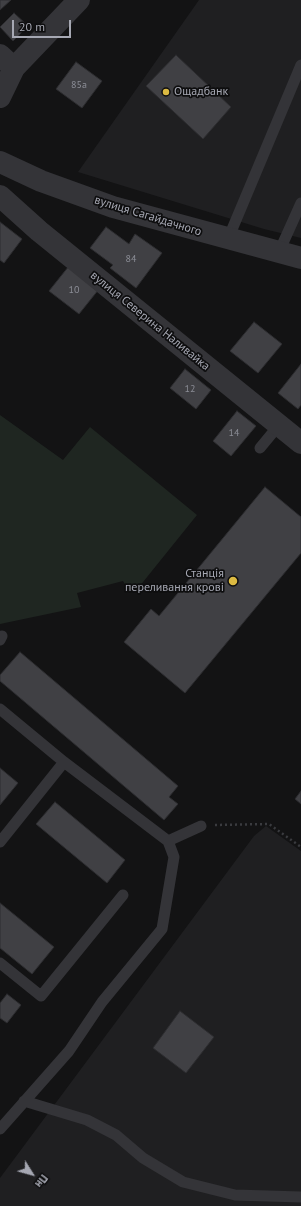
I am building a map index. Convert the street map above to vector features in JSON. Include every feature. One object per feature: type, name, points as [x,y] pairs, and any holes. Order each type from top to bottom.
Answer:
[{"type":"street","points":[[0,96],[7,61],[79,0]]},
{"type":"street","name":"вулиця Сагайдачного","points":[[0,162],[41,181],[113,207],[228,240],[301,258]]},
{"type":"street","points":[[7,202],[18,196],[27,184],[41,181]]},
{"type":"street","name":"вулиця Северина Наливайка","points":[[7,202],[39,231],[301,443]]},
{"type":"lane","points":[[228,240],[301,64]]},
{"type":"lane","points":[[279,252],[301,203]]},
{"type":"lane","points":[[260,448],[279,425]]},
{"type":"lane","points":[[0,710],[64,762],[168,841],[174,857],[162,929],[102,1002],[69,1051],[0,1129]]},
{"type":"lane","points":[[0,842],[64,762]]},
{"type":"lane","points":[[168,841],[201,826]]},
{"type":"lane","points":[[0,963],[41,996],[123,895]]},
{"type":"lane","points":[[24,1101],[87,1120],[116,1135],[143,1158],[184,1182],[235,1195],[301,1197]]},
{"type":"path","points":[[201,826],[269,824],[301,847]]},
{"type":"shaded area","points":[[199,0],[301,0],[301,238],[264,229],[78,172]]},
{"type":"shaded area","points":[[0,415],[63,460],[90,427],[197,515],[135,592],[129,591],[123,581],[77,593],[81,607],[0,624]]},
{"type":"shaded area","points":[[266,826],[301,851],[301,1206],[0,1206],[0,1178],[254,836]]},
{"type":"building","points":[[0,0],[11,0],[0,10]]},
{"type":"building","points":[[14,13],[28,26],[13,41],[0,27]]},
{"type":"building","points":[[176,55],[231,107],[203,139],[146,86]]},
{"type":"building","points":[[76,62],[102,81],[82,108],[56,89]]},
{"type":"building","points":[[0,222],[22,239],[4,263],[0,260]]},
{"type":"building","points":[[106,227],[129,244],[135,234],[162,253],[136,288],[110,268],[113,265],[90,248]]},
{"type":"building","points":[[69,266],[99,289],[79,314],[49,291]]},
{"type":"building","points":[[254,322],[282,344],[258,373],[230,351]]},
{"type":"building","points":[[301,364],[301,405],[298,409],[278,393]]},
{"type":"building","points":[[185,369],[211,390],[196,409],[170,388]]},
{"type":"building","points":[[237,411],[256,426],[231,456],[213,441]]},
{"type":"building","name":"Станція переливання крові","points":[[265,487],[301,517],[301,553],[185,693],[124,642],[151,609],[159,616]]},
{"type":"building","points":[[20,652],[178,786],[169,797],[178,804],[164,820],[0,681],[0,675]]},
{"type":"building","points":[[0,768],[18,783],[0,805]]},
{"type":"building","points":[[301,791],[301,804],[295,799]]},
{"type":"building","points":[[55,802],[125,860],[107,883],[36,824]]},
{"type":"building","points":[[0,903],[54,947],[32,974],[0,948]]},
{"type":"building","points":[[7,994],[21,1005],[7,1023],[0,1018],[0,1003]]},
{"type":"building","points":[[180,1011],[214,1037],[186,1073],[153,1048]]},
{"type":"place","name":"Ощадбанк","points":[[166,92]]},
{"type":"place","name":"Станція переливання крові","points":[[233,581]]}]
